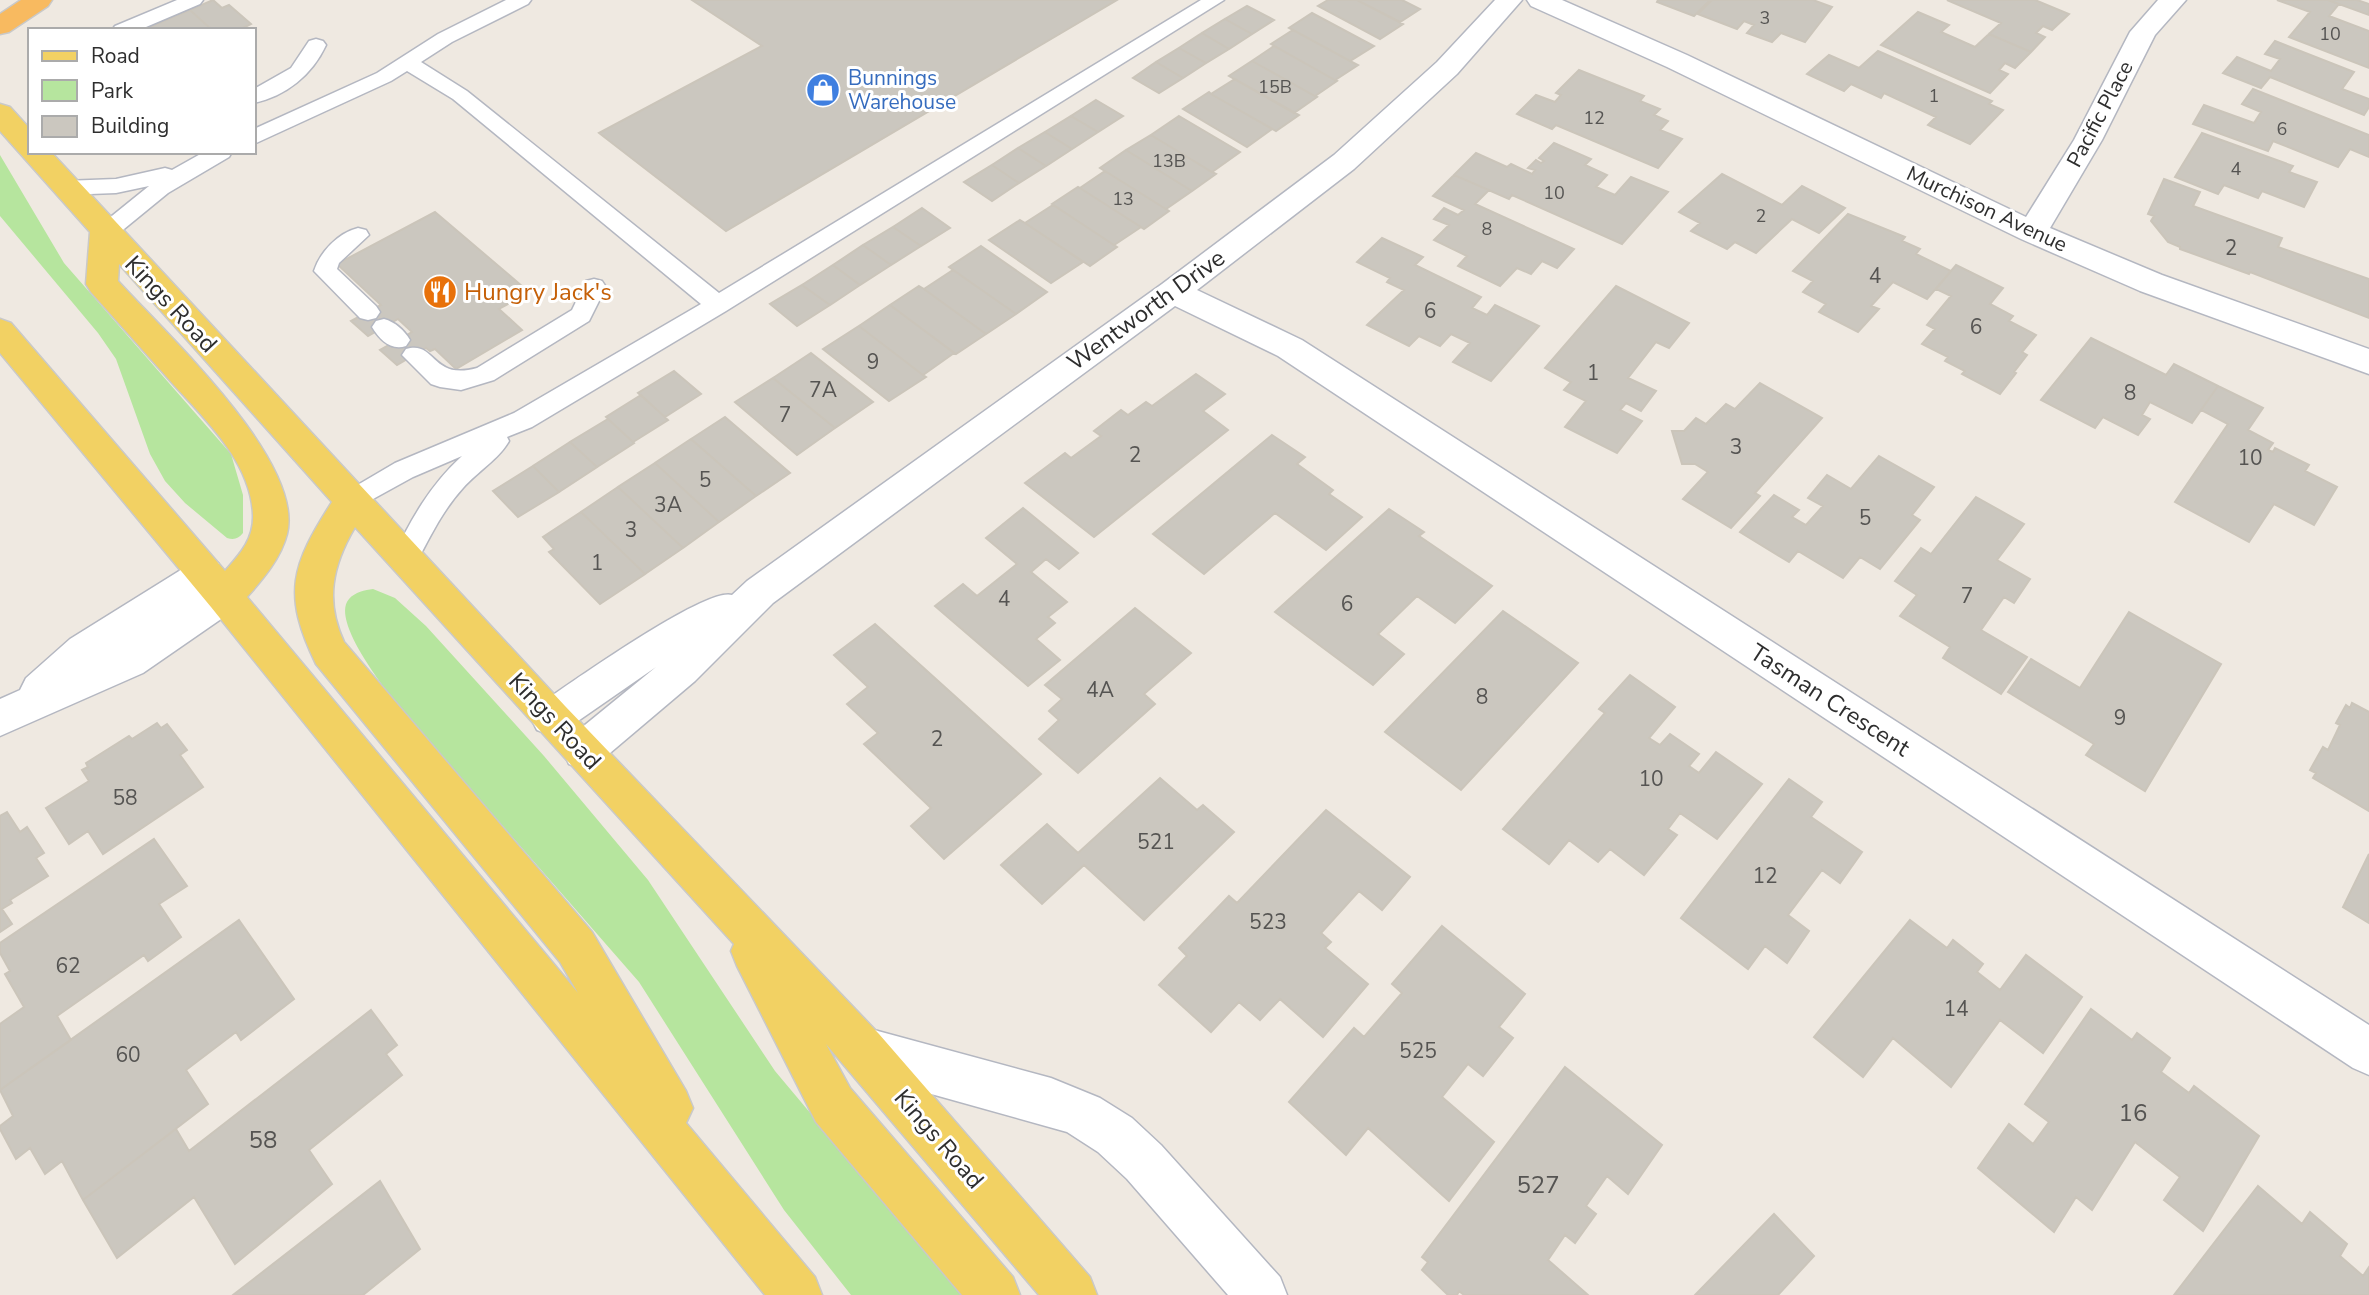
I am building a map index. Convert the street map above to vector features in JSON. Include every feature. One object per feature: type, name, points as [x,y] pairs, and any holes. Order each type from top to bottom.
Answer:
[{"type":"highway","points":[[0,26],[39,0]]},
{"type":"main road","points":[[0,113],[28,146]]},
{"type":"main road","name":"Kings Road","points":[[36,154],[105,233],[551,718],[863,1050],[1072,1295]]},
{"type":"main road","points":[[105,233],[102,284],[243,442],[266,485],[270,530],[263,549],[214,585]]},
{"type":"main road","points":[[0,331],[214,585],[797,1295]]},
{"type":"main road","points":[[353,500],[315,566],[312,593],[316,626],[330,653],[576,947],[723,1204]]},
{"type":"main road","points":[[730,906],[833,1105],[995,1295]]},
{"type":"street","name":"Murchison Avenue","points":[[1540,0],[1677,61],[2032,232],[2151,283],[2369,362]]},
{"type":"street","name":"Pacific Place","points":[[2032,232],[2088,140],[2143,32],[2173,0]]},
{"type":"street","name":"Murchison Avenue","points":[[1507,3],[1614,34]]},
{"type":"street","name":"Wentworth Drive","points":[[583,751],[681,669],[760,592],[1173,292],[1344,162],[1447,68],[1507,3]]},
{"type":"street","name":"Tasman Crescent","points":[[1201,271],[1290,348]]},
{"type":"street","name":"Tasman Crescent","points":[[1173,292],[1290,348],[2369,1052]]},
{"type":"street","points":[[12,712],[114,669],[197,617],[214,585]]},
{"type":"street","name":"Wentworth Drive","points":[[551,718],[657,645],[760,592]]},
{"type":"street","points":[[863,1050],[1051,1102],[1083,1115],[1115,1135],[1144,1162],[1262,1295]]},
{"type":"lane","points":[[127,28],[193,0]]},
{"type":"lane","points":[[256,136],[384,77],[445,38],[521,0]]},
{"type":"lane","points":[[353,500],[404,470],[523,420],[718,305],[1214,0]]},
{"type":"lane","points":[[256,96],[300,71],[310,62],[316,46]]},
{"type":"lane","points":[[407,62],[460,95],[718,305]]},
{"type":"lane","points":[[105,233],[149,194],[187,169],[218,154]]},
{"type":"lane","points":[[64,188],[127,185],[187,169]]},
{"type":"lane","points":[[358,235],[329,259],[325,271],[440,378],[461,381],[485,374],[581,316],[594,287]]},
{"type":"lane","points":[[405,559],[432,505],[472,461],[523,420]]},
{"type":"green space","points":[[0,155],[64,263],[231,454],[243,495],[243,533],[238,538],[227,538],[185,503],[165,481],[150,454],[116,359],[98,333],[0,216]]},
{"type":"green space","points":[[373,589],[395,598],[426,626],[544,756],[648,880],[775,1071],[963,1295],[851,1295],[784,1210],[639,982],[399,707],[372,670],[353,638],[345,609],[354,595]]},
{"type":"building","points":[[213,0],[222,8],[229,5],[251,24],[243,28],[210,28],[190,10]]},
{"type":"building","name":"Bunnings Warehouse","points":[[692,0],[1117,0],[726,231],[599,133],[762,46]]},
{"type":"building","points":[[1328,0],[1357,0],[1403,24],[1380,39],[1318,6]]},
{"type":"building","points":[[1357,0],[1402,0],[1420,9],[1400,22]]},
{"type":"building","points":[[1710,0],[1694,16],[1657,2]]},
{"type":"building","points":[[1712,0],[1813,0],[1832,7],[1805,42],[1781,33],[1772,42],[1747,33],[1754,25],[1744,21],[1737,29],[1698,14]]},
{"type":"building","points":[[1947,0],[2035,0],[2069,14],[2052,30],[2043,26],[2036,33],[2045,37],[2031,52],[1989,34],[2001,23]]},
{"type":"building","points":[[2277,0],[2328,0],[2339,4],[2329,16],[2369,31],[2369,68],[2289,37],[2310,12]]},
{"type":"building","points":[[2328,0],[2357,0],[2369,4],[2369,15]]},
{"type":"building","points":[[1247,6],[1274,20],[1252,34],[1225,19]]},
{"type":"building","points":[[190,10],[210,28],[147,28]]},
{"type":"building","points":[[1918,12],[1949,25],[1941,32],[1975,47],[1989,34],[2031,52],[2015,68],[2005,63],[1999,70],[2008,74],[1990,93],[1881,45]]},
{"type":"building","points":[[1312,13],[1374,46],[1350,61],[1289,28]]},
{"type":"building","points":[[1225,19],[1252,34],[1229,49],[1202,33]]},
{"type":"building","points":[[1293,30],[1358,65],[1335,80],[1271,44]]},
{"type":"building","points":[[1202,33],[1229,49],[1206,63],[1179,48]]},
{"type":"building","points":[[2275,41],[2354,72],[2342,89],[2369,99],[2369,107],[2364,115],[2270,77],[2261,88],[2223,73],[2237,57],[2271,71],[2280,59],[2265,54]]},
{"type":"building","points":[[1274,46],[1337,81],[1315,96],[1252,61]]},
{"type":"building","points":[[1179,48],[1206,63],[1183,78],[1156,62]]},
{"type":"building","points":[[1878,51],[1992,101],[1989,104],[2003,110],[1970,144],[1928,125],[1936,117],[1884,93],[1881,98],[1851,84],[1844,91],[1807,74],[1829,55],[1859,68]]},
{"type":"building","points":[[1252,61],[1317,97],[1294,113],[1229,76]]},
{"type":"building","points":[[1156,62],[1183,78],[1159,93],[1133,78]]},
{"type":"building","points":[[1579,70],[1644,96],[1640,101],[1660,109],[1654,115],[1668,121],[1660,130],[1682,139],[1658,168],[1556,125],[1552,129],[1517,114],[1536,95],[1555,102],[1561,95],[1556,93]]},
{"type":"building","points":[[1235,79],[1299,115],[1276,131],[1211,94]]},
{"type":"building","points":[[2253,89],[2369,135],[2369,157],[2350,149],[2338,167],[2273,141],[2268,151],[2193,124],[2204,105],[2254,123],[2261,112],[2242,104]]},
{"type":"building","points":[[1209,92],[1272,129],[1247,147],[1183,109]]},
{"type":"building","points":[[1096,100],[1123,116],[1098,132],[1071,116]]},
{"type":"building","points":[[1071,116],[1098,132],[1072,149],[1045,132]]},
{"type":"building","points":[[1179,116],[1240,152],[1212,172],[1151,135]]},
{"type":"building","points":[[1045,132],[1072,149],[1046,166],[1018,148]]},
{"type":"building","points":[[2202,133],[2293,166],[2289,172],[2317,182],[2304,207],[2262,191],[2258,198],[2224,185],[2218,194],[2175,177]]},
{"type":"building","points":[[1151,135],[1216,174],[1192,191],[1126,150]]},
{"type":"building","points":[[1554,143],[1591,159],[1585,165],[1607,175],[1596,187],[1615,195],[1631,177],[1668,192],[1622,244],[1512,195],[1509,199],[1454,175],[1476,153],[1507,167],[1511,164],[1532,174],[1535,170],[1528,168],[1536,160],[1541,163],[1544,161],[1539,158]]},
{"type":"building","points":[[1018,148],[1046,166],[1019,183],[992,165]]},
{"type":"building","points":[[1126,150],[1192,191],[1166,209],[1100,168]]},
{"type":"building","points":[[992,165],[1019,183],[992,201],[964,182]]},
{"type":"building","points":[[1105,171],[1169,211],[1144,229],[1080,188]]},
{"type":"building","points":[[1722,174],[1782,205],[1802,186],[1845,208],[1819,233],[1792,219],[1756,253],[1735,242],[1727,249],[1691,231],[1700,223],[1679,212]]},
{"type":"building","points":[[1454,175],[1489,190],[1475,204],[1574,249],[1557,268],[1542,261],[1531,274],[1517,268],[1500,286],[1458,266],[1467,256],[1434,240],[1449,225],[1434,219],[1444,208],[1458,215],[1464,210],[1433,196]]},
{"type":"building","points":[[2164,179],[2200,192],[2193,206],[2282,238],[2278,247],[2369,279],[2369,318],[2250,272],[2249,274],[2180,249],[2168,242],[2151,221],[2154,216],[2148,214]]},
{"type":"building","points":[[1078,187],[1141,227],[1114,245],[1052,204]]},
{"type":"building","points":[[1053,205],[1117,247],[1090,266],[1025,223]]},
{"type":"building","points":[[922,208],[950,228],[921,246],[893,227]]},
{"type":"building","name":"Hungry Jack's","points":[[435,212],[522,286],[502,298],[508,304],[499,309],[522,330],[456,369],[435,349],[430,351],[426,348],[397,365],[380,350],[412,332],[398,319],[368,336],[351,321],[381,305],[337,264]]},
{"type":"building","points":[[1848,214],[1905,237],[1902,241],[1920,249],[1916,254],[1951,271],[1927,299],[1893,282],[1871,306],[1879,309],[1858,332],[1819,312],[1826,304],[1803,292],[1813,281],[1793,271]]},
{"type":"building","points":[[1020,220],[1083,262],[1051,283],[989,240]]},
{"type":"building","points":[[893,227],[921,246],[891,265],[863,245]]},
{"type":"building","points":[[1382,238],[1423,257],[1415,265],[1481,297],[1472,308],[1487,315],[1495,305],[1539,326],[1491,381],[1453,362],[1470,343],[1451,334],[1440,346],[1419,336],[1409,346],[1367,325],[1404,290],[1387,282],[1390,278],[1357,262]]},
{"type":"building","points":[[863,245],[891,265],[860,285],[833,265]]},
{"type":"building","points":[[981,246],[1047,292],[1016,314],[949,267]]},
{"type":"building","points":[[833,265],[860,285],[830,305],[802,285]]},
{"type":"building","points":[[1956,265],[2003,288],[1990,304],[2013,316],[2009,321],[2036,335],[2022,352],[2027,355],[2000,394],[1962,374],[1965,371],[1945,361],[1948,357],[1922,344],[1935,329],[1927,325],[1951,296],[1936,289]]},
{"type":"building","points":[[953,270],[1016,314],[986,334],[924,289]]},
{"type":"building","points":[[802,285],[830,305],[797,326],[770,304]]},
{"type":"building","points":[[919,286],[986,334],[956,354],[890,305]]},
{"type":"building","points":[[1616,286],[1689,323],[1669,348],[1656,342],[1628,378],[1656,391],[1641,411],[1626,403],[1620,410],[1642,421],[1617,453],[1565,427],[1586,401],[1564,390],[1571,382],[1545,368]]},
{"type":"building","points":[[890,305],[954,353],[923,375],[859,326]]},
{"type":"building","points":[[859,326],[926,377],[889,401],[823,349]]},
{"type":"building","points":[[2091,338],[2166,375],[2174,364],[2218,386],[2192,423],[2150,402],[2142,415],[2150,419],[2138,435],[2103,417],[2095,428],[2041,400]]},
{"type":"building","points":[[811,353],[873,402],[835,428],[773,378]]},
{"type":"building","points":[[674,371],[701,394],[665,417],[638,393]]},
{"type":"building","points":[[1196,374],[1225,394],[1203,411],[1228,430],[1094,537],[1025,483],[1065,453],[1071,458],[1101,436],[1094,431],[1121,410],[1128,415],[1146,402],[1152,406]]},
{"type":"building","points":[[773,378],[835,428],[797,455],[735,402]]},
{"type":"building","points":[[1760,383],[1822,418],[1755,493],[1760,496],[1731,528],[1683,499],[1708,472],[1695,464],[1682,464],[1672,431],[1684,431],[1696,418],[1706,424],[1726,404],[1735,409]]},
{"type":"building","points":[[2218,386],[2263,408],[2248,430],[2273,443],[2268,450],[2273,452],[2275,448],[2309,465],[2305,471],[2337,487],[2314,525],[2274,504],[2249,542],[2175,502],[2228,424],[2201,410]]},
{"type":"building","points":[[641,395],[668,420],[633,442],[606,417]]},
{"type":"building","points":[[725,417],[790,473],[756,496],[691,439]]},
{"type":"building","points":[[608,419],[634,443],[597,467],[570,442]]},
{"type":"building","points":[[1272,435],[1305,457],[1297,464],[1333,490],[1329,494],[1362,517],[1326,550],[1275,513],[1204,574],[1153,534]]},
{"type":"building","points":[[691,439],[756,496],[719,522],[655,463]]},
{"type":"building","points":[[570,442],[597,467],[559,492],[533,466]]},
{"type":"building","points":[[1879,456],[1934,487],[1912,515],[1920,520],[1880,569],[1860,557],[1843,578],[1798,551],[1789,562],[1740,532],[1774,495],[1799,510],[1792,517],[1806,525],[1823,506],[1808,498],[1827,475],[1851,489]]},
{"type":"building","points":[[655,463],[719,522],[683,548],[618,487]]},
{"type":"building","points":[[533,466],[559,492],[518,517],[493,491]]},
{"type":"building","points":[[618,487],[683,548],[645,574],[581,512]]},
{"type":"building","points":[[1976,497],[2024,524],[1997,560],[2030,579],[2014,603],[2004,597],[1981,630],[2027,657],[2001,694],[1943,658],[1950,647],[1900,616],[1917,595],[1895,581],[1921,548],[1931,554]]},
{"type":"building","points":[[1023,508],[1078,553],[1059,569],[1046,559],[1031,572],[1067,602],[1048,617],[1055,623],[1036,639],[1060,660],[1028,686],[935,606],[963,584],[977,596],[1017,564],[986,538]]},
{"type":"building","points":[[1389,509],[1424,532],[1419,536],[1492,586],[1455,623],[1417,596],[1378,634],[1404,654],[1373,685],[1275,612]]},
{"type":"building","points":[[581,512],[645,574],[600,604],[549,552],[554,549],[543,537]]},
{"type":"building","points":[[1135,608],[1191,653],[1144,694],[1155,704],[1078,773],[1039,739],[1059,720],[1049,711],[1062,699],[1045,685]]},
{"type":"building","points":[[1503,611],[1578,663],[1461,790],[1385,732]]},
{"type":"building","points":[[2129,612],[2221,664],[2145,791],[2086,755],[2094,744],[2008,692],[2031,659],[2080,688]]},
{"type":"building","points":[[875,624],[1041,774],[944,859],[911,826],[931,808],[864,744],[878,733],[847,704],[868,687],[834,655]]},
{"type":"building","points":[[1630,675],[1675,707],[1649,738],[1660,745],[1670,734],[1699,754],[1689,766],[1699,773],[1716,752],[1762,784],[1717,839],[1680,813],[1668,829],[1677,835],[1644,875],[1610,849],[1598,862],[1569,840],[1549,864],[1503,829],[1605,713],[1599,709]]},
{"type":"building","points":[[2352,703],[2369,712],[2369,811],[2313,778],[2316,773],[2310,770],[2323,747],[2328,750],[2340,725],[2336,723],[2346,705],[2350,708]]},
{"type":"building","points":[[157,723],[161,728],[167,724],[187,750],[180,755],[203,787],[103,854],[88,831],[69,844],[46,808],[89,781],[82,770],[88,767],[86,763],[129,736],[132,739]]},
{"type":"building","points":[[1160,778],[1197,810],[1203,805],[1234,832],[1144,920],[1084,865],[1042,904],[1001,865],[1047,824],[1078,853]]},
{"type":"building","points":[[1789,779],[1822,802],[1811,817],[1862,852],[1840,883],[1822,870],[1788,915],[1809,931],[1787,963],[1765,946],[1748,969],[1681,918]]},
{"type":"building","points":[[1326,810],[1410,877],[1382,910],[1359,891],[1321,933],[1331,942],[1325,948],[1368,984],[1323,1037],[1280,999],[1260,1020],[1239,1002],[1211,1032],[1159,985],[1187,956],[1179,948],[1229,896],[1237,903]]},
{"type":"building","points":[[7,812],[20,832],[27,827],[44,853],[36,858],[48,876],[10,900],[12,903],[2,909],[12,924],[0,932],[0,816]]},
{"type":"building","points":[[154,839],[187,886],[159,904],[181,937],[148,961],[144,955],[57,1016],[71,1040],[0,1090],[0,1024],[24,1007],[5,974],[10,971],[0,953],[0,943]]},
{"type":"building","points":[[2369,854],[2369,923],[2343,907]]},
{"type":"building","points":[[239,920],[294,999],[241,1040],[236,1032],[186,1070],[208,1104],[83,1200],[62,1161],[45,1174],[30,1148],[16,1159],[0,1129],[0,1126],[13,1116],[0,1090]]},
{"type":"building","points":[[1910,920],[1947,948],[1953,940],[1983,964],[1977,972],[2000,990],[2026,955],[2082,997],[2043,1053],[2000,1020],[1951,1087],[1893,1038],[1863,1077],[1814,1037]]},
{"type":"building","points":[[1442,926],[1525,994],[1499,1027],[1513,1038],[1483,1076],[1468,1064],[1442,1097],[1494,1142],[1449,1201],[1368,1128],[1346,1155],[1289,1102],[1354,1028],[1364,1037],[1402,993],[1392,984]]},
{"type":"building","points":[[2091,1009],[2132,1040],[2137,1033],[2170,1058],[2161,1072],[2189,1093],[2194,1086],[2259,1136],[2203,1231],[2164,1200],[2180,1177],[2135,1142],[2092,1210],[2076,1197],[2054,1232],[1978,1168],[2009,1124],[2033,1144],[2049,1122],[2025,1104]]},
{"type":"building","points":[[371,1010],[397,1045],[386,1054],[402,1075],[309,1150],[332,1184],[235,1264],[194,1197],[117,1258],[83,1200],[176,1129],[189,1151]]},
{"type":"building","points":[[1565,1067],[1662,1145],[1628,1194],[1607,1176],[1586,1206],[1596,1214],[1575,1243],[1565,1235],[1548,1260],[1588,1295],[1464,1295],[1459,1291],[1457,1295],[1448,1295],[1422,1270],[1428,1262],[1422,1257]]},
{"type":"building","points":[[380,1181],[420,1249],[363,1295],[233,1295]]},
{"type":"building","points":[[2258,1186],[2302,1224],[2310,1212],[2347,1244],[2340,1256],[2363,1276],[2369,1267],[2369,1295],[2174,1295]]},
{"type":"building","points":[[1774,1214],[1814,1256],[1778,1295],[1695,1295]]},
{"type":"place","name":"Bunnings Warehouse","points":[[823,90]]},
{"type":"place","name":"Hungry Jack's","points":[[440,292]]}]
